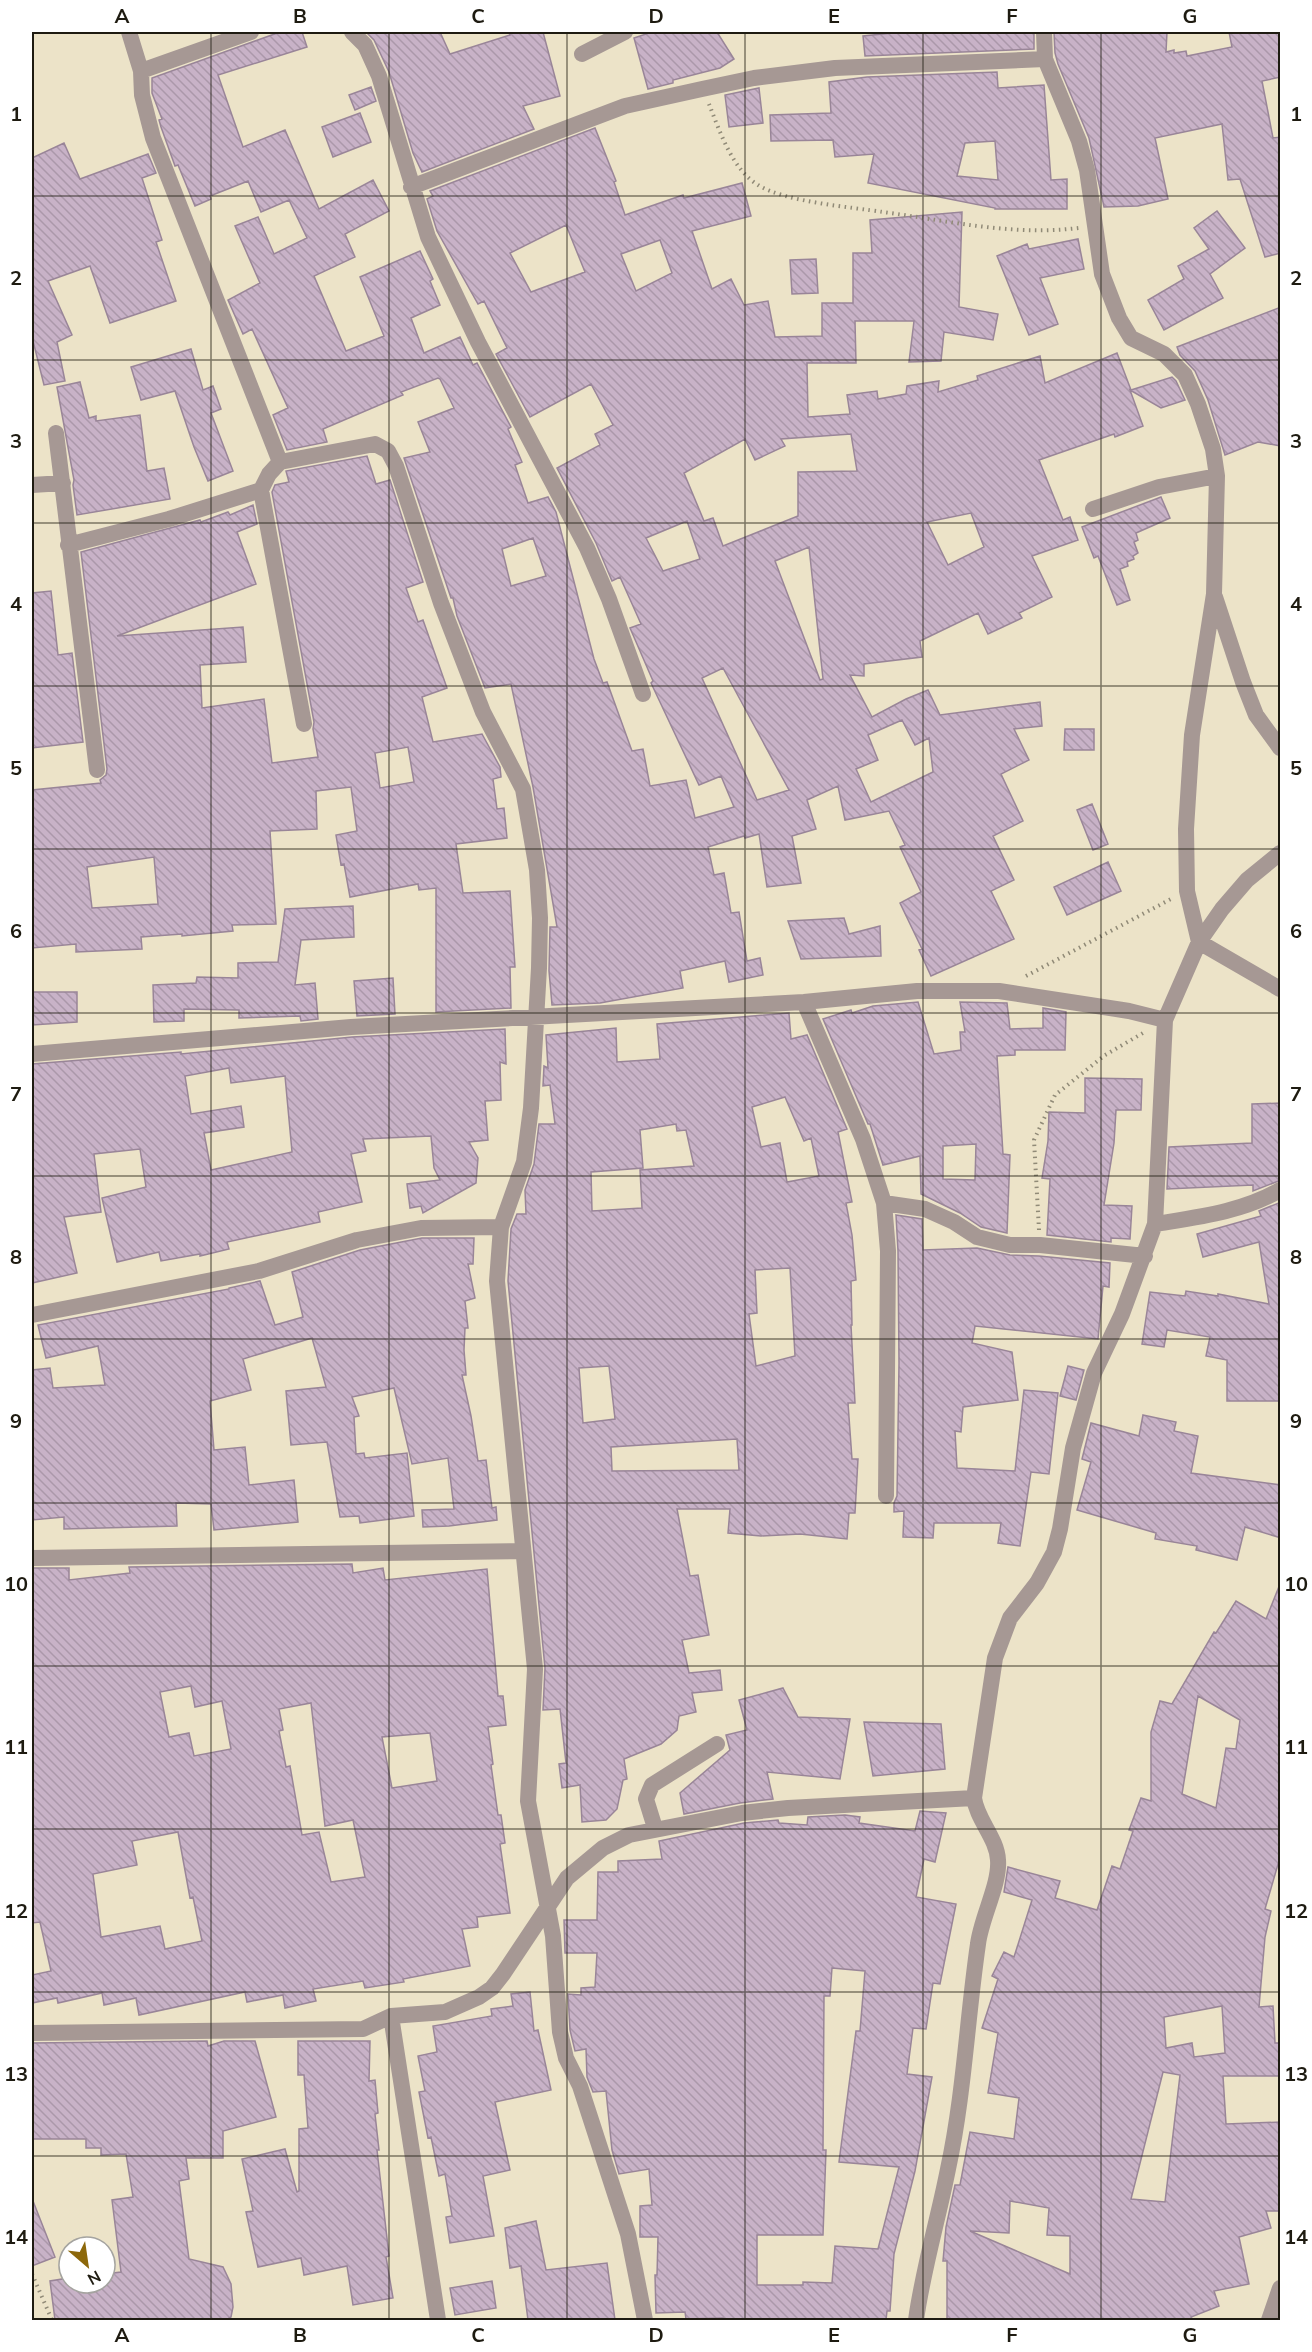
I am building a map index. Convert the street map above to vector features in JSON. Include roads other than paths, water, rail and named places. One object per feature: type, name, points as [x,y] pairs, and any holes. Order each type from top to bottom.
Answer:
[{"type":"street","points":[[129,32],[141,71],[142,95],[153,138],[280,462]]},
{"type":"street","points":[[141,71],[251,32]]},
{"type":"street","points":[[352,32],[365,45],[378,76],[428,237],[478,342],[586,548],[609,599],[643,694]]},
{"type":"street","points":[[582,54],[625,32]]},
{"type":"street","points":[[1044,32],[1045,59],[1079,141],[1087,170],[1092,191],[1094,227],[1102,274],[1119,318],[1131,338],[1164,354],[1185,375],[1214,449],[1217,476],[1214,594],[1192,735],[1186,829],[1187,891],[1199,942],[1281,989]]},
{"type":"street","points":[[411,187],[626,106],[702,88],[754,78],[835,69],[1045,59]]},
{"type":"street","points":[[56,433],[97,770]]},
{"type":"street","points":[[304,724],[261,490],[269,474],[280,462],[375,444],[388,451],[396,466],[441,603],[483,712],[523,789],[537,870],[540,918],[538,1017],[531,1108],[524,1162],[501,1227],[497,1281],[535,1669],[528,1801],[548,1908],[555,1960],[559,2023],[566,2058],[580,2086],[628,2234],[645,2320]]},
{"type":"street","points":[[1093,508],[1159,487],[1217,476]]},
{"type":"street","points":[[32,485],[63,483]]},
{"type":"street","points":[[68,544],[169,519],[261,490]]},
{"type":"street","points":[[1214,594],[1242,682],[1256,715],[1281,747]]},
{"type":"street","points":[[916,2320],[958,2111],[979,1935],[998,1871],[997,1850],[979,1817],[974,1798],[995,1658],[1010,1618],[1036,1584],[1054,1552],[1073,1448],[1094,1373],[1122,1314],[1155,1224],[1165,1020],[1199,942],[1222,909],[1247,880],[1281,853]]},
{"type":"street","points":[[32,1054],[351,1028],[804,1002],[916,991],[999,991],[1130,1011],[1165,1020]]},
{"type":"street","points":[[804,1002],[863,1139],[884,1203],[888,1251],[886,1496]]},
{"type":"street","points":[[1155,1224],[1226,1212],[1265,1199],[1281,1190]]},
{"type":"street","points":[[884,1203],[925,1209],[954,1222],[977,1238],[1010,1245],[1040,1245],[1145,1256]]},
{"type":"street","points":[[32,1315],[259,1271],[357,1240],[421,1228],[501,1227]]},
{"type":"street","points":[[32,1558],[522,1551]]},
{"type":"street","points":[[655,1828],[646,1800],[649,1789],[717,1744]]},
{"type":"street","points":[[32,2034],[363,2030],[392,2016],[445,2012],[479,1997],[492,1988],[567,1878],[603,1848],[629,1835],[655,1828],[742,1813],[788,1808],[974,1798]]},
{"type":"street","points":[[392,2016],[438,2320]]},
{"type":"street","points":[[1269,2320],[1281,2288]]}]
